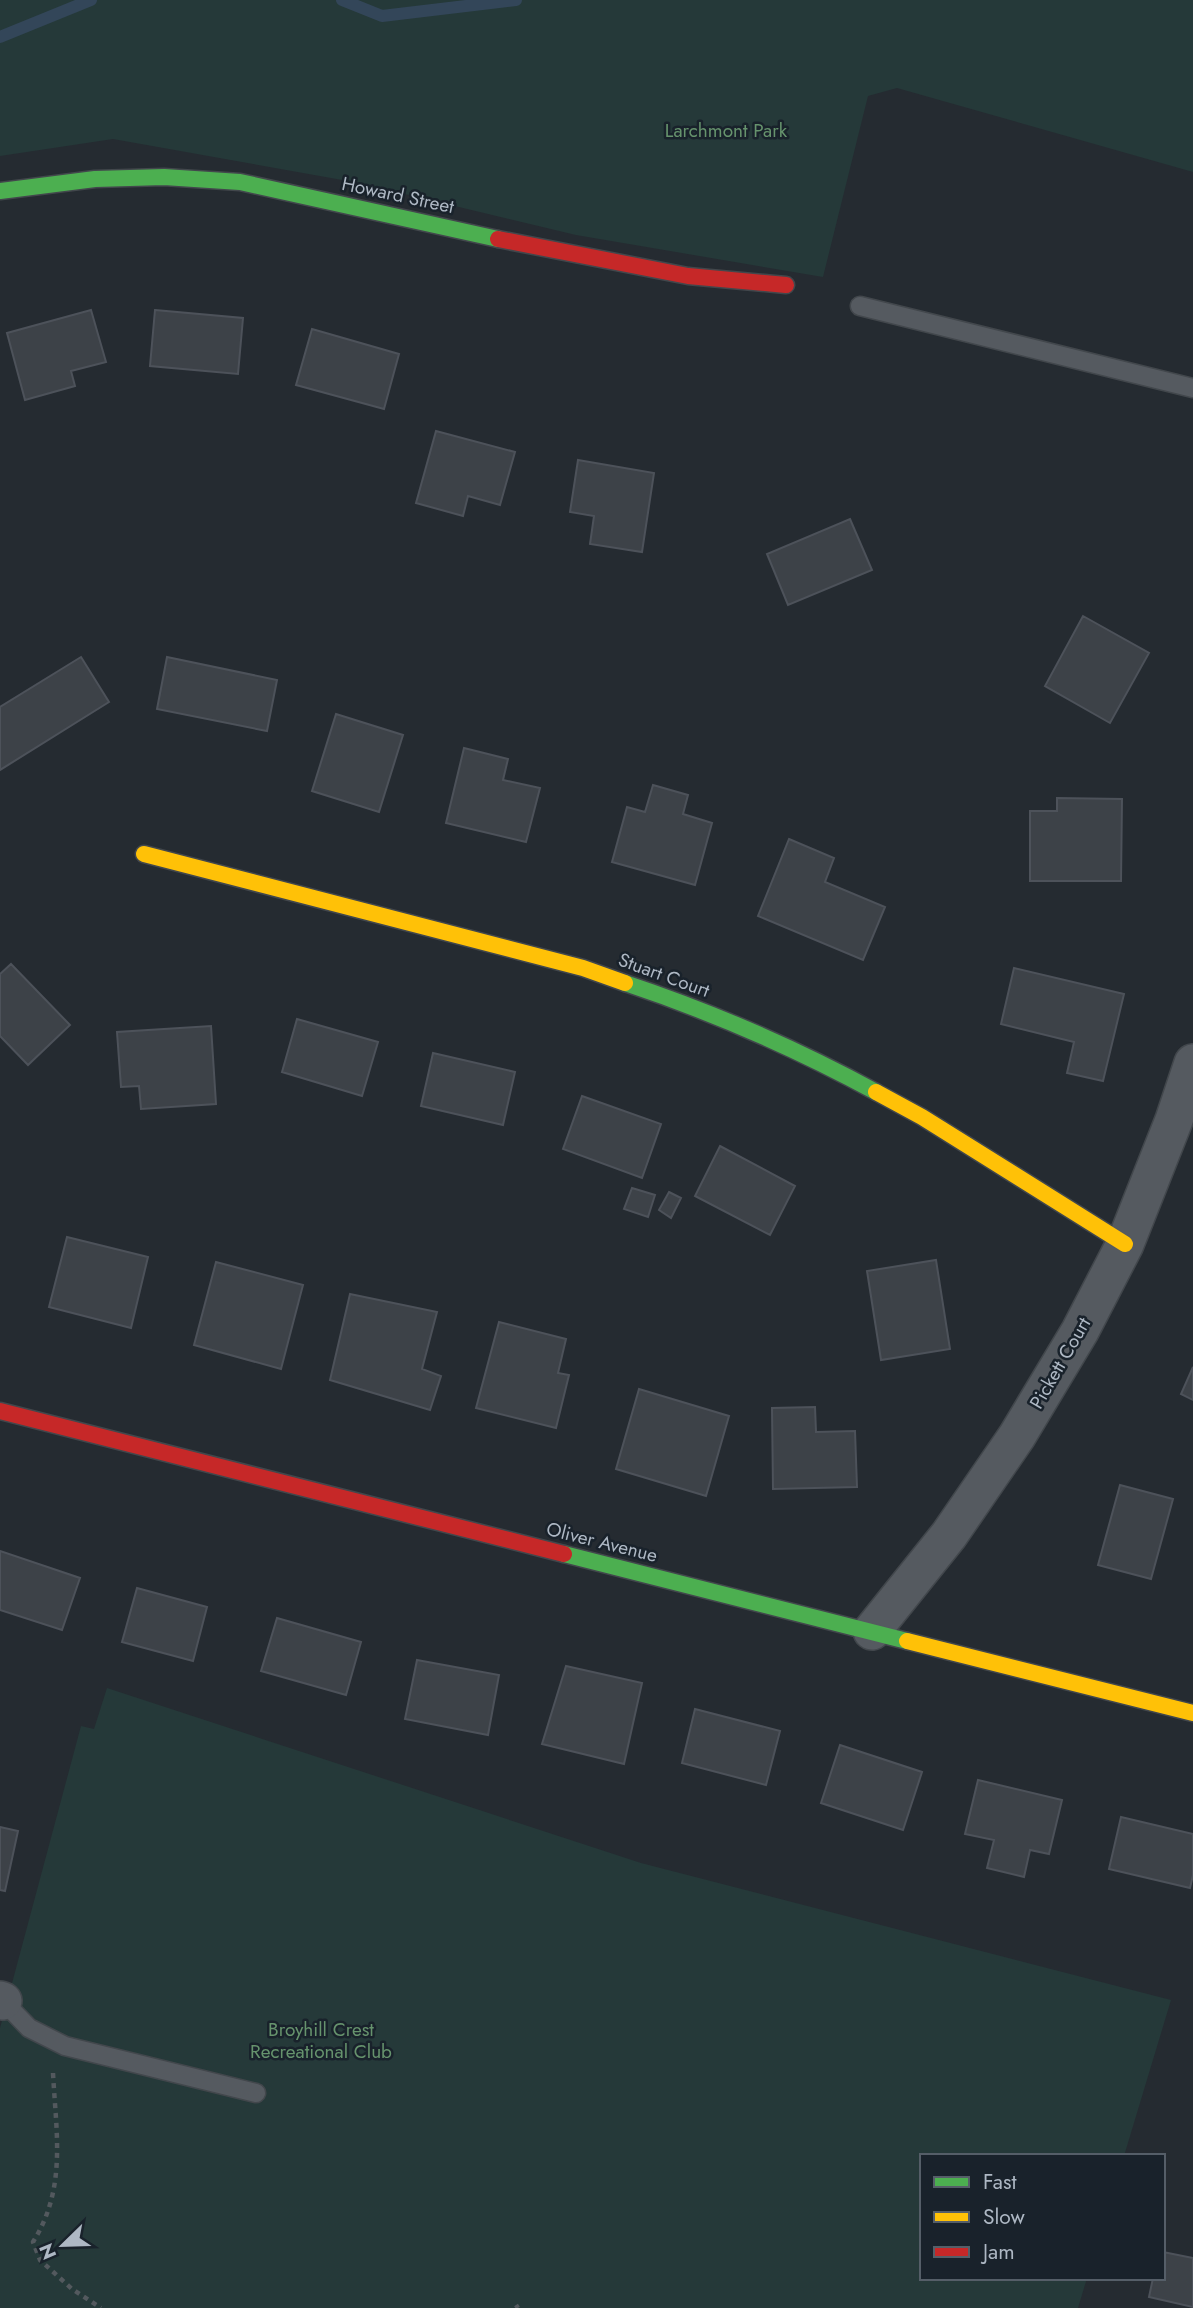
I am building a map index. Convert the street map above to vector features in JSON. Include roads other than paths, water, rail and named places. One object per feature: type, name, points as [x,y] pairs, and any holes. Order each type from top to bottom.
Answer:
[{"type":"street","name":"Howard Street","points":[[0,191],[95,179],[163,177],[240,182],[601,260],[688,276],[786,285]]},
{"type":"street","name":"Stuart Court","points":[[144,853],[583,968],[702,1010],[819,1061],[910,1111],[1125,1244]]},
{"type":"street","name":"Pickett Court","points":[[872,1631],[949,1535],[1017,1436],[1080,1331],[1125,1244],[1174,1120],[1193,1063]]},
{"type":"street","name":"Oliver Avenue","points":[[0,1411],[1193,1713]]},
{"type":"lane","points":[[860,306],[1193,388]]},
{"type":"lane","points":[[2,2001],[29,2028],[65,2046],[256,2094]]},
{"type":"waterway","points":[[0,37],[91,0]]},
{"type":"waterway","points":[[342,0],[382,16],[516,0]]},
{"type":"park label","name":"Larchmont Park","points":[[726,130]]},
{"type":"park label","name":"Broyhill Crest Recreational Club","points":[[321,2040]]}]
